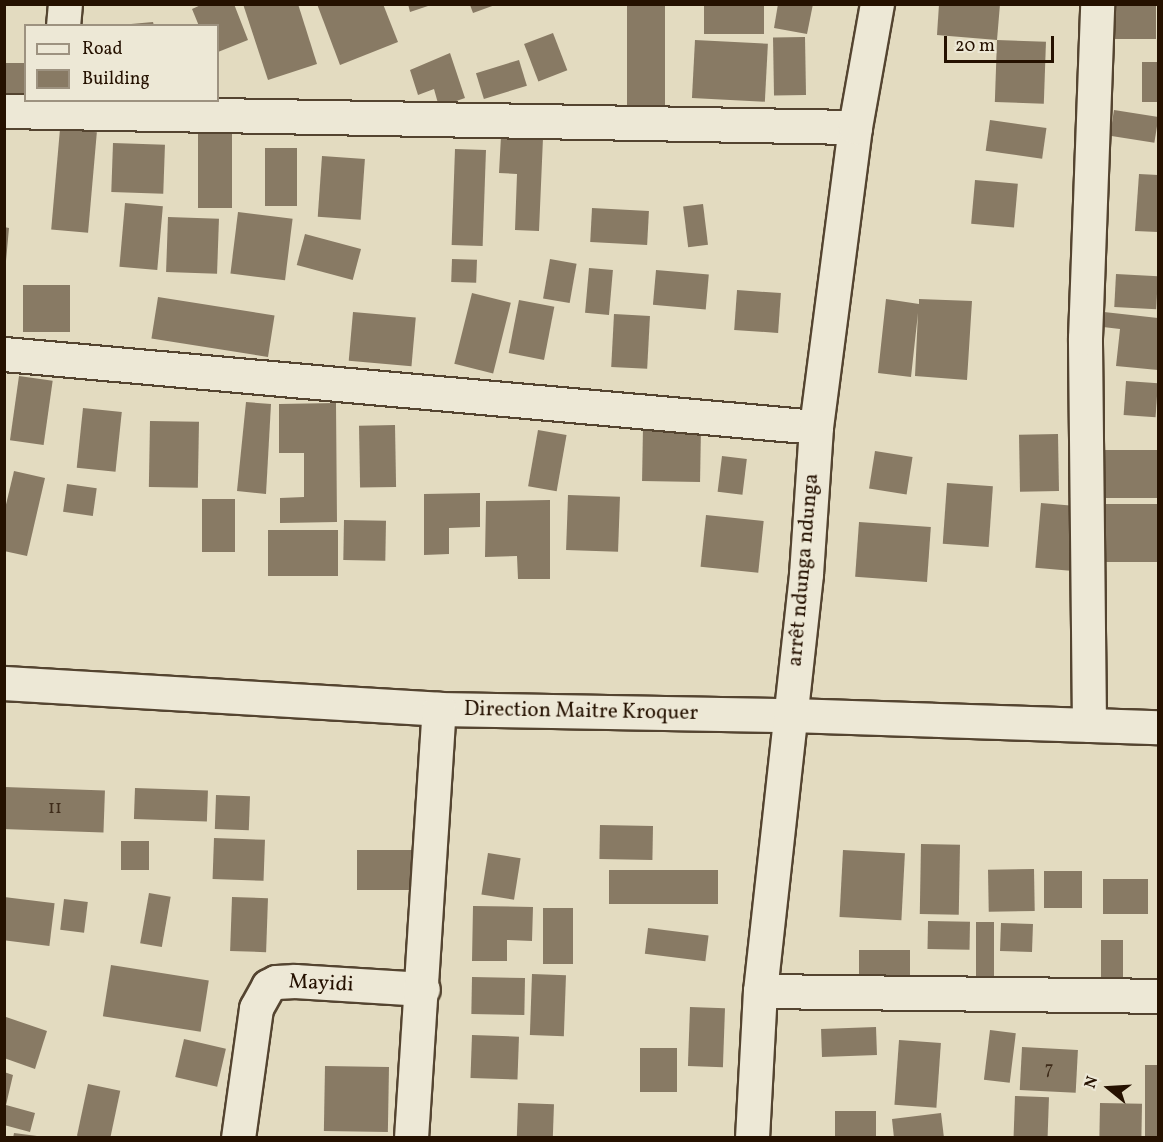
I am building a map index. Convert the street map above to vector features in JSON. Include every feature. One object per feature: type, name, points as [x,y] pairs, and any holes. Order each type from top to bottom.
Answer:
[{"type":"street","points":[[63,24],[64,4]]},
{"type":"street","name":"arrêt ndunga ndunga","points":[[752,1137],[760,991],[806,574],[816,427],[855,127],[877,4]]},
{"type":"street","points":[[1089,724],[1084,338],[1097,4]]},
{"type":"street","points":[[4,111],[58,106],[855,127]]},
{"type":"street","points":[[4,354],[816,427]]},
{"type":"street","name":"Direction Maitre Kroquer","points":[[4,683],[440,710],[791,715],[1158,727]]},
{"type":"street","points":[[411,1137],[423,989],[440,710]]},
{"type":"street","name":"Mayidi","points":[[238,1137],[256,1008],[260,996],[268,986],[276,982],[295,981],[423,989]]},
{"type":"street","points":[[760,991],[1158,996]]},
{"type":"building","points":[[203,4],[234,4],[248,40],[219,52],[219,24],[198,24],[192,9]]},
{"type":"building","points":[[243,4],[298,4],[317,64],[268,80]]},
{"type":"building","points":[[317,4],[383,4],[398,42],[340,65]]},
{"type":"building","points":[[408,4],[431,4],[431,5],[410,12]]},
{"type":"building","points":[[627,4],[665,4],[665,115],[627,115]]},
{"type":"building","points":[[704,4],[764,4],[764,34],[704,34]]},
{"type":"building","points":[[778,4],[813,4],[807,34],[774,28]]},
{"type":"building","points":[[939,4],[1000,4],[997,40],[937,35]]},
{"type":"building","points":[[1112,4],[1156,4],[1156,39],[1112,39]]},
{"type":"building","points":[[470,5],[495,5],[473,13]]},
{"type":"building","points":[[553,33],[567,70],[538,81],[524,44]]},
{"type":"building","points":[[805,37],[806,95],[774,96],[773,38]]},
{"type":"building","points":[[695,40],[768,44],[765,102],[692,98]]},
{"type":"building","points":[[997,40],[1046,42],[1044,104],[995,102]]},
{"type":"building","points":[[450,53],[465,98],[439,107],[434,89],[418,95],[410,70]]},
{"type":"building","points":[[519,60],[527,86],[484,99],[476,73]]},
{"type":"building","points":[[1142,62],[1158,62],[1158,102],[1142,102]]},
{"type":"building","points":[[4,63],[24,63],[24,102],[26,103],[4,103]]},
{"type":"building","points":[[1114,110],[1158,117],[1154,143],[1110,136]]},
{"type":"building","points":[[990,120],[1046,128],[1042,159],[986,151]]},
{"type":"building","points":[[60,129],[97,132],[88,233],[51,230]]},
{"type":"building","points":[[198,134],[232,134],[232,208],[198,208]]},
{"type":"building","points":[[501,136],[543,138],[539,231],[515,230],[517,174],[499,173]]},
{"type":"building","points":[[113,143],[165,145],[163,194],[111,192]]},
{"type":"building","points":[[265,148],[297,148],[297,206],[265,206]]},
{"type":"building","points":[[455,149],[486,150],[483,246],[452,245]]},
{"type":"building","points":[[322,156],[365,159],[361,220],[318,217]]},
{"type":"building","points":[[1139,174],[1158,175],[1158,232],[1135,231]]},
{"type":"building","points":[[975,180],[1018,184],[1014,228],[971,224]]},
{"type":"building","points":[[125,203],[163,206],[157,270],[119,267]]},
{"type":"building","points":[[703,204],[708,245],[688,247],[683,206]]},
{"type":"building","points":[[592,208],[649,211],[647,245],[590,242]]},
{"type":"building","points":[[238,212],[293,219],[285,280],[230,274]]},
{"type":"building","points":[[168,217],[219,219],[217,274],[166,272]]},
{"type":"building","points":[[4,227],[9,228],[6,261],[4,261]]},
{"type":"building","points":[[305,234],[361,249],[353,280],[297,265]]},
{"type":"building","points":[[452,259],[477,260],[476,283],[451,282]]},
{"type":"building","points":[[550,259],[577,264],[570,303],[543,298]]},
{"type":"building","points":[[589,268],[613,270],[609,315],[585,313]]},
{"type":"building","points":[[656,270],[709,275],[706,309],[653,305]]},
{"type":"building","points":[[1116,274],[1158,276],[1156,309],[1114,307]]},
{"type":"building","points":[[23,285],[70,285],[70,332],[23,332]]},
{"type":"building","points":[[737,290],[781,293],[778,333],[734,330]]},
{"type":"building","points":[[472,293],[511,303],[493,374],[454,364]]},
{"type":"building","points":[[158,297],[275,315],[268,357],[151,338]]},
{"type":"building","points":[[886,299],[919,304],[919,299],[972,301],[967,380],[915,376],[918,313],[911,377],[878,373]]},
{"type":"building","points":[[519,300],[554,307],[544,360],[509,353]]},
{"type":"building","points":[[353,312],[416,317],[411,366],[349,361]]},
{"type":"building","points":[[1104,312],[1158,318],[1158,370],[1116,366],[1120,329],[1103,327]]},
{"type":"building","points":[[614,314],[650,316],[647,369],[611,367]]},
{"type":"building","points":[[19,376],[53,381],[44,445],[10,440]]},
{"type":"building","points":[[1126,381],[1158,383],[1156,417],[1124,415]]},
{"type":"building","points":[[246,402],[271,404],[266,494],[237,491]]},
{"type":"building","points":[[336,403],[337,522],[280,523],[280,498],[304,497],[304,453],[279,453],[279,404]]},
{"type":"building","points":[[83,408],[122,412],[116,472],[77,468]]},
{"type":"building","points":[[150,421],[199,422],[198,488],[149,487]]},
{"type":"building","points":[[395,425],[396,487],[360,488],[359,426]]},
{"type":"building","points":[[643,427],[701,428],[700,482],[642,481]]},
{"type":"building","points":[[538,430],[567,435],[557,491],[528,486]]},
{"type":"building","points":[[1058,434],[1059,491],[1020,492],[1019,435]]},
{"type":"building","points":[[1103,450],[1158,450],[1158,498],[1103,498]]},
{"type":"building","points":[[875,451],[913,457],[907,494],[869,489]]},
{"type":"building","points":[[722,456],[747,459],[742,495],[718,492]]},
{"type":"building","points":[[14,471],[45,478],[27,556],[4,551],[4,513]]},
{"type":"building","points":[[947,483],[993,486],[989,547],[943,544]]},
{"type":"building","points":[[67,484],[97,488],[93,516],[63,512]]},
{"type":"building","points":[[480,493],[480,527],[449,528],[449,554],[424,555],[424,494]]},
{"type":"building","points":[[568,495],[620,497],[618,552],[566,550]]},
{"type":"building","points":[[202,499],[235,499],[235,552],[202,552]]},
{"type":"building","points":[[550,500],[550,579],[518,579],[517,556],[485,557],[486,501]]},
{"type":"building","points":[[1041,503],[1076,506],[1070,571],[1035,568]]},
{"type":"building","points":[[1103,504],[1158,504],[1158,562],[1103,562]]},
{"type":"building","points":[[706,515],[764,521],[758,573],[701,567]]},
{"type":"building","points":[[344,520],[386,521],[385,561],[343,560]]},
{"type":"building","points":[[859,522],[931,527],[927,582],[855,577]]},
{"type":"building","points":[[268,530],[338,530],[338,576],[268,576]]},
{"type":"building","points":[[4,787],[105,791],[103,832],[4,829]]},
{"type":"building","points":[[135,788],[208,791],[207,822],[134,819]]},
{"type":"building","points":[[216,795],[250,796],[249,830],[215,829]]},
{"type":"building","points":[[600,825],[653,826],[652,860],[599,859]]},
{"type":"building","points":[[214,838],[265,840],[264,881],[213,879]]},
{"type":"building","points":[[121,841],[149,841],[149,870],[121,870]]},
{"type":"building","points":[[921,844],[960,845],[959,915],[920,914]]},
{"type":"building","points":[[357,850],[417,850],[417,890],[357,890]]},
{"type":"building","points":[[843,850],[905,853],[901,920],[839,917]]},
{"type":"building","points":[[488,853],[521,858],[514,900],[481,894]]},
{"type":"building","points":[[1034,869],[1035,911],[989,912],[988,870]]},
{"type":"building","points":[[609,870],[718,870],[718,904],[609,904]]},
{"type":"building","points":[[1044,871],[1082,871],[1082,908],[1044,908]]},
{"type":"building","points":[[1103,879],[1148,879],[1148,914],[1103,914]]},
{"type":"building","points":[[149,893],[171,897],[162,947],[140,943]]},
{"type":"building","points":[[4,897],[55,903],[49,946],[4,940]]},
{"type":"building","points":[[232,897],[268,898],[266,952],[230,951]]},
{"type":"building","points":[[64,899],[88,902],[84,933],[60,930]]},
{"type":"building","points":[[473,906],[533,907],[532,941],[507,940],[507,961],[472,961]]},
{"type":"building","points":[[543,908],[573,908],[573,964],[543,964]]},
{"type":"building","points":[[928,921],[970,922],[970,950],[928,949]]},
{"type":"building","points":[[976,922],[994,922],[994,976],[976,976]]},
{"type":"building","points":[[1001,923],[1033,924],[1032,952],[1000,951]]},
{"type":"building","points":[[648,928],[709,935],[705,961],[645,954]]},
{"type":"building","points":[[1101,940],[1123,940],[1123,988],[1101,988]]},
{"type":"building","points":[[859,950],[910,950],[910,981],[859,981]]},
{"type":"building","points":[[111,965],[209,980],[201,1032],[103,1016]]},
{"type":"building","points":[[532,974],[566,975],[564,1036],[530,1035]]},
{"type":"building","points":[[472,977],[525,978],[524,1015],[471,1014]]},
{"type":"building","points":[[690,1007],[725,1008],[723,1067],[688,1066]]},
{"type":"building","points":[[6,1017],[47,1031],[35,1069],[4,1058]]},
{"type":"building","points":[[876,1027],[877,1055],[822,1057],[821,1029]]},
{"type":"building","points":[[990,1030],[1016,1033],[1010,1083],[984,1080]]},
{"type":"building","points":[[472,1035],[519,1037],[517,1080],[470,1078]]},
{"type":"building","points":[[184,1039],[226,1049],[217,1087],[175,1077]]},
{"type":"building","points":[[899,1040],[941,1043],[936,1108],[894,1105]]},
{"type":"building","points":[[1022,1047],[1078,1050],[1076,1093],[1020,1090]]},
{"type":"building","points":[[640,1048],[677,1048],[677,1092],[640,1092]]},
{"type":"building","points":[[1145,1065],[1158,1065],[1158,1138],[1145,1138]]},
{"type":"building","points":[[325,1066],[389,1067],[388,1132],[324,1131]]},
{"type":"building","points":[[4,1072],[13,1075],[6,1105],[35,1113],[30,1132],[4,1125]]},
{"type":"building","points":[[88,1084],[120,1091],[110,1138],[77,1136]]},
{"type":"building","points":[[1015,1096],[1049,1097],[1048,1138],[1014,1138]]},
{"type":"building","points":[[518,1103],[554,1104],[553,1138],[517,1138]]},
{"type":"building","points":[[1100,1103],[1142,1104],[1141,1138],[1099,1138]]},
{"type":"building","points":[[835,1111],[876,1111],[876,1138],[835,1138]]},
{"type":"building","points":[[941,1113],[944,1138],[894,1138],[892,1119]]},
{"type":"building","points":[[14,1133],[37,1136],[37,1138],[13,1138]]}]
